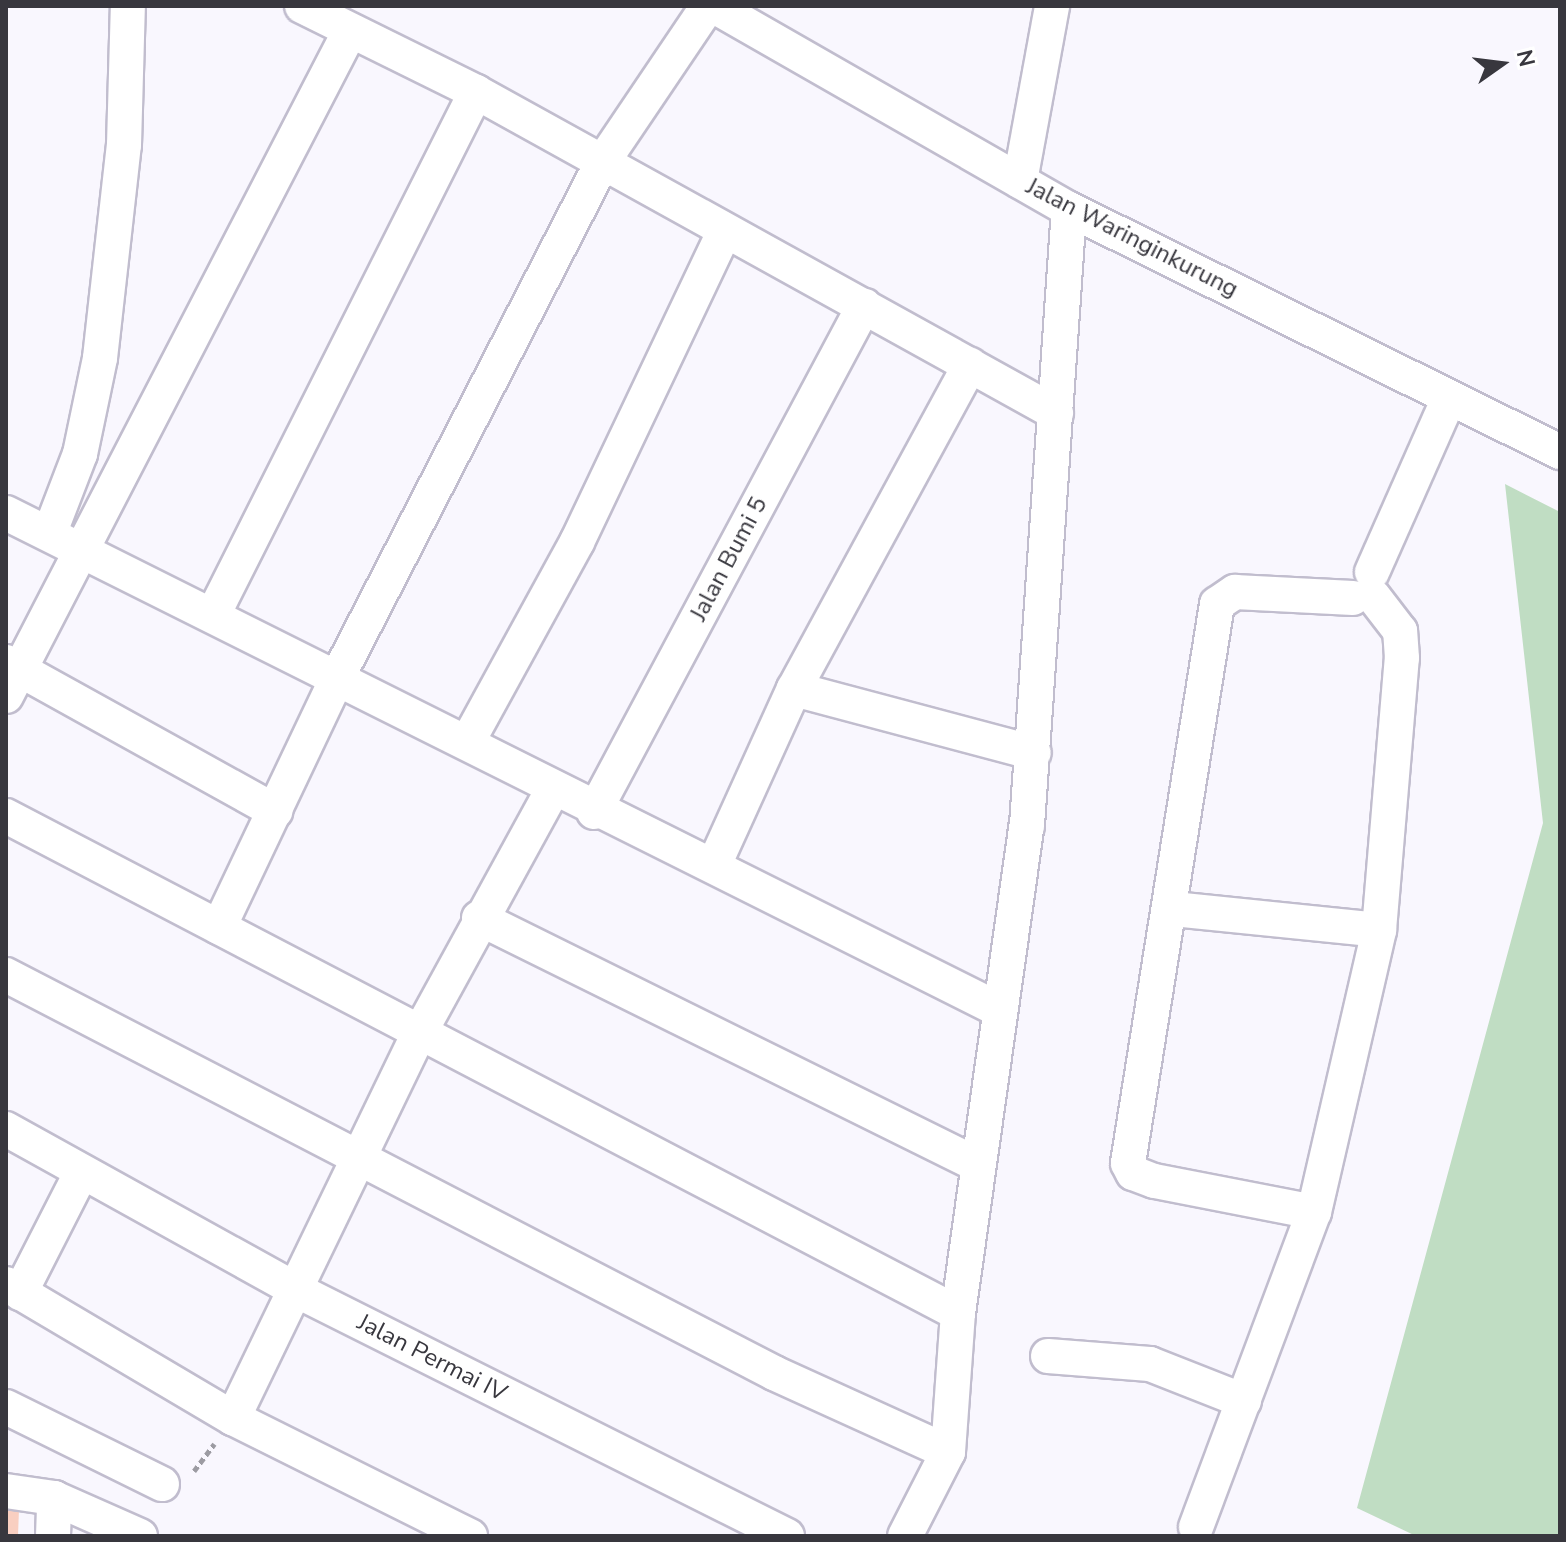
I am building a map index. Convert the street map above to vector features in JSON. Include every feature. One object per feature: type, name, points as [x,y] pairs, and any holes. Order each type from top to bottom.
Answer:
[{"type":"street","points":[[50,532],[80,454],[100,358],[124,145],[128,6]]},
{"type":"street","points":[[302,6],[349,33],[476,92],[724,232],[1056,413]]},
{"type":"street","points":[[219,927],[338,676],[602,163],[708,6]]},
{"type":"street","name":"Jalan Waringinkurung","points":[[714,6],[1069,209],[1560,452]]},
{"type":"street","points":[[1020,181],[1052,6]]},
{"type":"street","points":[[275,811],[11,675],[83,547],[349,33]]},
{"type":"street","points":[[215,611],[476,92]]},
{"type":"street","points":[[905,1536],[948,1452],[958,1313],[1034,753],[1069,209]]},
{"type":"street","points":[[468,741],[577,542],[724,232]]},
{"type":"street","name":"Jalan Bumi 5","points":[[594,812],[864,306]]},
{"type":"street","points":[[714,865],[794,689],[970,365]]},
{"type":"street","points":[[1366,588],[1449,398]]},
{"type":"street","points":[[6,513],[215,611],[468,741],[552,791],[714,865],[1000,1010]]},
{"type":"street","points":[[1314,1212],[1154,1181],[1133,1173],[1128,1163],[1173,909],[1217,604],[1235,592],[1366,588]]},
{"type":"street","points":[[1196,1527],[1314,1212],[1379,930],[1402,658],[1400,631],[1366,588]]},
{"type":"street","points":[[794,689],[1034,753]]},
{"type":"street","points":[[233,1418],[298,1291],[357,1158],[419,1034],[479,918],[552,791]]},
{"type":"street","points":[[6,816],[958,1313]]},
{"type":"street","points":[[1173,909],[1379,930]]},
{"type":"street","points":[[479,918],[978,1165]]},
{"type":"street","points":[[6,975],[774,1373],[948,1452]]},
{"type":"street","name":"Jalan Permai IV","points":[[6,1129],[80,1175],[298,1291],[787,1536]]},
{"type":"street","points":[[80,1175],[13,1289],[233,1418],[470,1536]]},
{"type":"street","points":[[1048,1356],[1150,1364],[1244,1401]]},
{"type":"street","points":[[6,1407],[162,1484]]},
{"type":"street","points":[[6,1491],[54,1498],[140,1536]]},
{"type":"street","points":[[53,1536],[54,1498]]},
{"type":"path","points":[[162,1484],[179,1493],[233,1418]]},
{"type":"green space","points":[[1505,484],[1560,512],[1560,1536],[1416,1536],[1357,1508],[1543,823]]},
{"type":"building","points":[[6,1509],[19,1509],[18,1536],[6,1536]]}]
